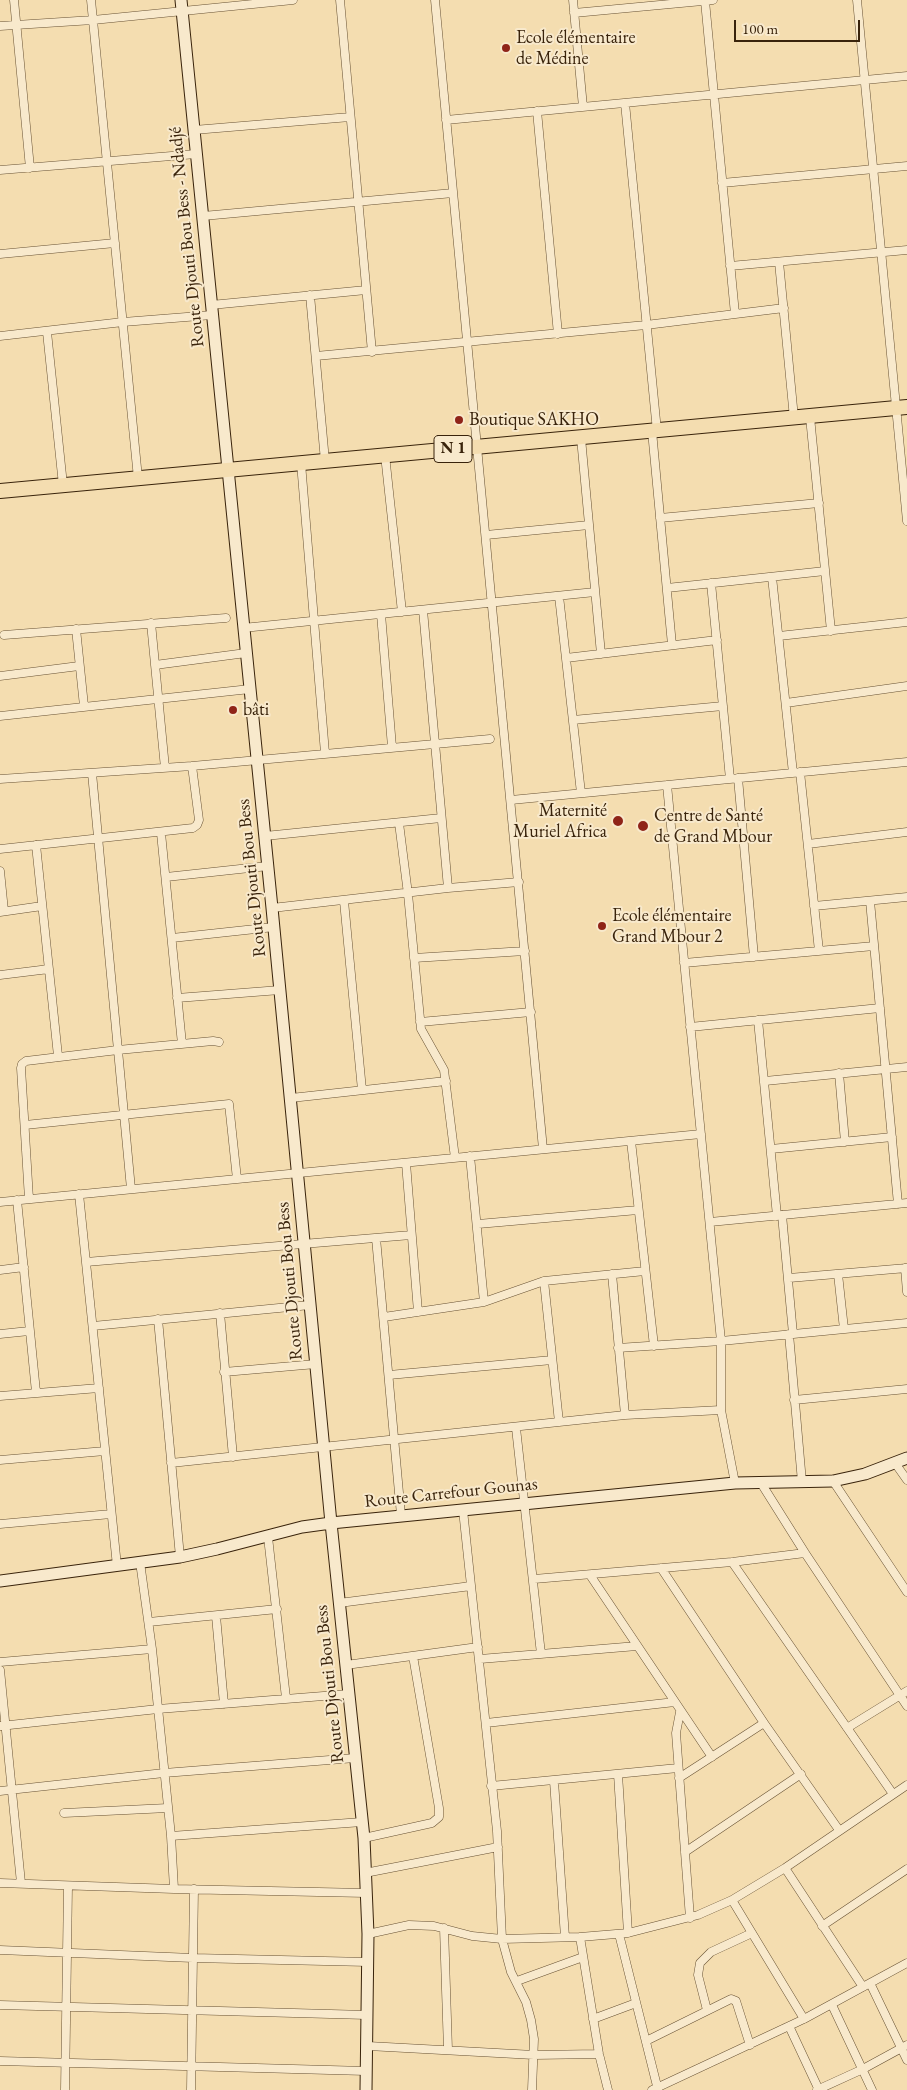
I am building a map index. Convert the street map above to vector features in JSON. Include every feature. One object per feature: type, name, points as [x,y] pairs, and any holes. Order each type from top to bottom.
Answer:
[{"type":"highway","name":"N 1","points":[[0,491],[902,408]]},
{"type":"main road","name":"Route Djouti Bou Bess - Ndadjé","points":[[181,5],[228,470]]},
{"type":"main road","name":"Route Djouti Bou Bess","points":[[228,470],[331,1523],[364,1838],[368,1934],[366,2090]]},
{"type":"main road","name":"Route Carrefour Gounas","points":[[0,1581],[180,1556],[331,1523],[735,1483],[833,1481],[865,1474],[907,1458]]},
{"type":"street","points":[[14,0],[30,168]]},
{"type":"street","points":[[91,0],[138,478]]},
{"type":"street","points":[[0,26],[93,20],[181,5],[293,0]]},
{"type":"street","points":[[340,0],[372,352]]},
{"type":"street","points":[[435,0],[544,1149]]},
{"type":"street","points":[[573,0],[583,107]]},
{"type":"street","points":[[574,13],[668,2],[709,0],[714,94],[735,314]]},
{"type":"street","points":[[857,0],[881,253],[902,408],[907,521]]},
{"type":"street","points":[[446,120],[907,76]]},
{"type":"street","points":[[625,103],[646,325],[660,518],[672,645]]},
{"type":"street","points":[[538,111],[558,334]]},
{"type":"street","points":[[194,130],[350,117]]},
{"type":"street","points":[[0,170],[196,154]]},
{"type":"street","points":[[722,183],[907,166]]},
{"type":"street","points":[[203,216],[453,193]]},
{"type":"street","points":[[0,254],[115,243]]},
{"type":"street","points":[[730,266],[907,250]]},
{"type":"street","points":[[779,262],[794,418]]},
{"type":"street","points":[[0,336],[123,322],[310,295],[366,290]]},
{"type":"street","points":[[310,295],[325,461]]},
{"type":"street","points":[[316,356],[646,325],[784,308]]},
{"type":"street","points":[[47,332],[63,485]]},
{"type":"street","points":[[810,417],[831,631]]},
{"type":"street","points":[[580,438],[601,654]]},
{"type":"street","points":[[384,456],[402,612]]},
{"type":"street","points":[[301,463],[316,620],[325,753]]},
{"type":"street","points":[[660,518],[819,503]]},
{"type":"street","points":[[486,535],[589,525]]},
{"type":"street","points":[[667,588],[825,571]]},
{"type":"street","points":[[772,577],[786,703],[808,844],[819,951]]},
{"type":"street","points":[[711,583],[723,706],[734,778],[754,957]]},
{"type":"street","points":[[243,628],[595,592]]},
{"type":"street","points":[[559,596],[581,793]]},
{"type":"street","points":[[424,610],[448,888]]},
{"type":"street","points":[[381,614],[392,747]]},
{"type":"street","points":[[4,635],[226,618]]},
{"type":"street","points":[[778,636],[907,622]]},
{"type":"street","points":[[151,623],[165,768]]},
{"type":"street","points":[[76,629],[84,706]]},
{"type":"street","points":[[566,658],[717,640]]},
{"type":"street","points":[[155,665],[246,653]]},
{"type":"street","points":[[0,676],[79,666]]},
{"type":"street","points":[[786,703],[907,686]]},
{"type":"street","points":[[0,716],[250,689]]},
{"type":"street","points":[[573,720],[723,706]]},
{"type":"street","points":[[0,779],[192,766],[490,739]]},
{"type":"street","points":[[511,800],[907,762]]},
{"type":"street","points":[[0,849],[161,833],[193,828],[198,825],[192,766]]},
{"type":"street","points":[[92,773],[131,1189]]},
{"type":"street","points":[[667,785],[721,1341],[721,1410],[735,1483]]},
{"type":"street","points":[[265,836],[441,818]]},
{"type":"street","points":[[399,822],[420,1022],[423,1035],[444,1070],[455,1158]]},
{"type":"street","points":[[808,844],[907,832]]},
{"type":"street","points":[[161,833],[182,1044]]},
{"type":"street","points":[[36,845],[58,1056]]},
{"type":"street","points":[[166,877],[268,866]]},
{"type":"street","points":[[0,871],[2,911],[42,906]]},
{"type":"street","points":[[272,908],[518,882]]},
{"type":"street","points":[[814,906],[907,897]]},
{"type":"street","points":[[344,901],[362,1090]]},
{"type":"street","points":[[870,901],[898,1204]]},
{"type":"street","points":[[172,938],[274,927]]},
{"type":"street","points":[[684,963],[874,946]]},
{"type":"street","points":[[414,958],[525,951]]},
{"type":"street","points":[[0,975],[49,969]]},
{"type":"street","points":[[178,998],[280,990]]},
{"type":"street","points":[[690,1027],[880,1008]]},
{"type":"street","points":[[420,1022],[531,1012]]},
{"type":"street","points":[[758,1020],[771,1149],[789,1278],[794,1400],[802,1482]]},
{"type":"street","points":[[29,1199],[22,1064],[26,1061],[58,1056],[213,1041],[220,1042]]},
{"type":"street","points":[[765,1081],[907,1067]]},
{"type":"street","points":[[839,1073],[845,1142]]},
{"type":"street","points":[[290,1098],[446,1081]]},
{"type":"street","points":[[25,1125],[229,1104],[237,1179]]},
{"type":"street","points":[[0,1202],[701,1134]]},
{"type":"street","points":[[771,1149],[892,1137]]},
{"type":"street","points":[[631,1141],[654,1346]]},
{"type":"street","points":[[470,1156],[484,1302]]},
{"type":"street","points":[[406,1162],[418,1312]]},
{"type":"street","points":[[79,1194],[117,1566]]},
{"type":"street","points":[[17,1200],[36,1392]]},
{"type":"street","points":[[710,1222],[907,1203]]},
{"type":"street","points":[[478,1224],[638,1210]]},
{"type":"street","points":[[86,1262],[411,1235]]},
{"type":"street","points":[[376,1238],[401,1515]]},
{"type":"street","points":[[0,1270],[24,1268]]},
{"type":"street","points":[[789,1278],[906,1268],[907,1292]]},
{"type":"street","points":[[384,1317],[484,1302],[544,1281],[645,1271]]},
{"type":"street","points":[[612,1274],[626,1415]]},
{"type":"street","points":[[838,1274],[844,1329]]},
{"type":"street","points":[[544,1281],[559,1422]]},
{"type":"street","points":[[93,1326],[310,1305]]},
{"type":"street","points":[[220,1314],[233,1457]]},
{"type":"street","points":[[158,1319],[180,1556]]},
{"type":"street","points":[[618,1348],[721,1341],[907,1323]]},
{"type":"street","points":[[0,1334],[29,1331]]},
{"type":"street","points":[[389,1375],[552,1360]]},
{"type":"street","points":[[224,1372],[316,1364]]},
{"type":"street","points":[[0,1396],[99,1388]]},
{"type":"street","points":[[794,1400],[907,1389]]},
{"type":"street","points":[[171,1463],[626,1415],[721,1410]]},
{"type":"street","points":[[516,1428],[541,1654]]},
{"type":"street","points":[[0,1460],[105,1451]]},
{"type":"street","points":[[895,1463],[907,1480]]},
{"type":"street","points":[[833,1481],[907,1592]]},
{"type":"street","points":[[761,1483],[805,1553],[903,1694],[907,1706]]},
{"type":"street","points":[[463,1510],[480,1658],[498,1847],[502,1939],[511,1972],[517,1981],[531,2020],[534,2055],[532,2090]]},
{"type":"street","points":[[0,1524],[111,1514]]},
{"type":"street","points":[[268,1537],[278,1609],[286,1698]]},
{"type":"street","points":[[534,1579],[732,1562],[805,1553]]},
{"type":"street","points":[[140,1562],[152,1648],[171,1836],[174,1889]]},
{"type":"street","points":[[732,1562],[893,1794]]},
{"type":"street","points":[[661,1568],[764,1723],[839,1830]]},
{"type":"street","points":[[590,1575],[680,1712],[712,1757]]},
{"type":"street","points":[[339,1603],[471,1586]]},
{"type":"street","points":[[149,1622],[278,1609]]},
{"type":"street","points":[[216,1616],[224,1704]]},
{"type":"street","points":[[480,1658],[637,1646]]},
{"type":"street","points":[[346,1665],[478,1647]]},
{"type":"street","points":[[0,1662],[152,1648]]},
{"type":"street","points":[[364,1838],[432,1823],[438,1817],[439,1808],[413,1656]]},
{"type":"street","points":[[0,1670],[3,1726],[13,1790],[22,1883]]},
{"type":"street","points":[[3,1726],[158,1709],[349,1694]]},
{"type":"street","points":[[848,1728],[903,1694]]},
{"type":"street","points":[[486,1723],[675,1702]]},
{"type":"street","points":[[680,1712],[676,1725],[678,1768],[690,1918]]},
{"type":"street","points":[[679,1778],[764,1723]]},
{"type":"street","points":[[0,1791],[164,1773],[355,1758]]},
{"type":"street","points":[[491,1786],[678,1768]]},
{"type":"street","points":[[618,1774],[628,1933]]},
{"type":"street","points":[[685,1852],[801,1774]]},
{"type":"street","points":[[554,1781],[566,1937]]},
{"type":"street","points":[[368,1934],[409,1926],[434,1926],[472,1936],[502,1939],[566,1937],[628,1933],[690,1918],[732,1900],[785,1868],[907,1785]]},
{"type":"street","points":[[64,1813],[168,1808]]},
{"type":"street","points":[[171,1836],[362,1822]]},
{"type":"street","points":[[365,1873],[498,1847]]},
{"type":"street","points":[[785,1868],[822,1926],[866,1985],[904,2046],[907,2060]]},
{"type":"street","points":[[822,1926],[907,1869]]},
{"type":"street","points":[[0,1883],[366,1893]]},
{"type":"street","points":[[65,2090],[68,1886]]},
{"type":"street","points":[[191,2090],[194,1888]]},
{"type":"street","points":[[732,1900],[804,2019]]},
{"type":"street","points":[[444,1928],[448,2050]]},
{"type":"street","points":[[707,2010],[698,1975],[700,1963],[711,1952],[752,1933]]},
{"type":"street","points":[[619,1934],[656,2089],[832,2005],[907,1963]]},
{"type":"street","points":[[580,1936],[592,2019],[608,2090]]},
{"type":"street","points":[[0,1950],[67,1951],[193,1958],[368,1962]]},
{"type":"street","points":[[517,1981],[583,1957]]},
{"type":"street","points":[[646,2041],[731,1998],[734,1999],[750,2045]]},
{"type":"street","points":[[592,2019],[636,2003]]},
{"type":"street","points":[[832,2005],[872,2090]]},
{"type":"street","points":[[0,2006],[66,2006],[367,2015]]},
{"type":"street","points":[[789,2026],[818,2090],[863,2069],[904,2046]]},
{"type":"street","points":[[368,2046],[534,2055],[599,2054]]},
{"type":"street","points":[[0,2061],[366,2072]]},
{"type":"place","name":"Ecole élémentaire de Médine","points":[[506,48]]},
{"type":"place","name":"Boutique SAKHO","points":[[459,420]]},
{"type":"place","name":"bâti","points":[[233,710]]},
{"type":"place","name":"Maternité Muriel Africa","points":[[618,821]]},
{"type":"place","name":"Centre de Santé de Grand Mbour","points":[[643,826]]},
{"type":"place","name":"Ecole élémentaire Grand Mbour 2","points":[[602,926]]}]
